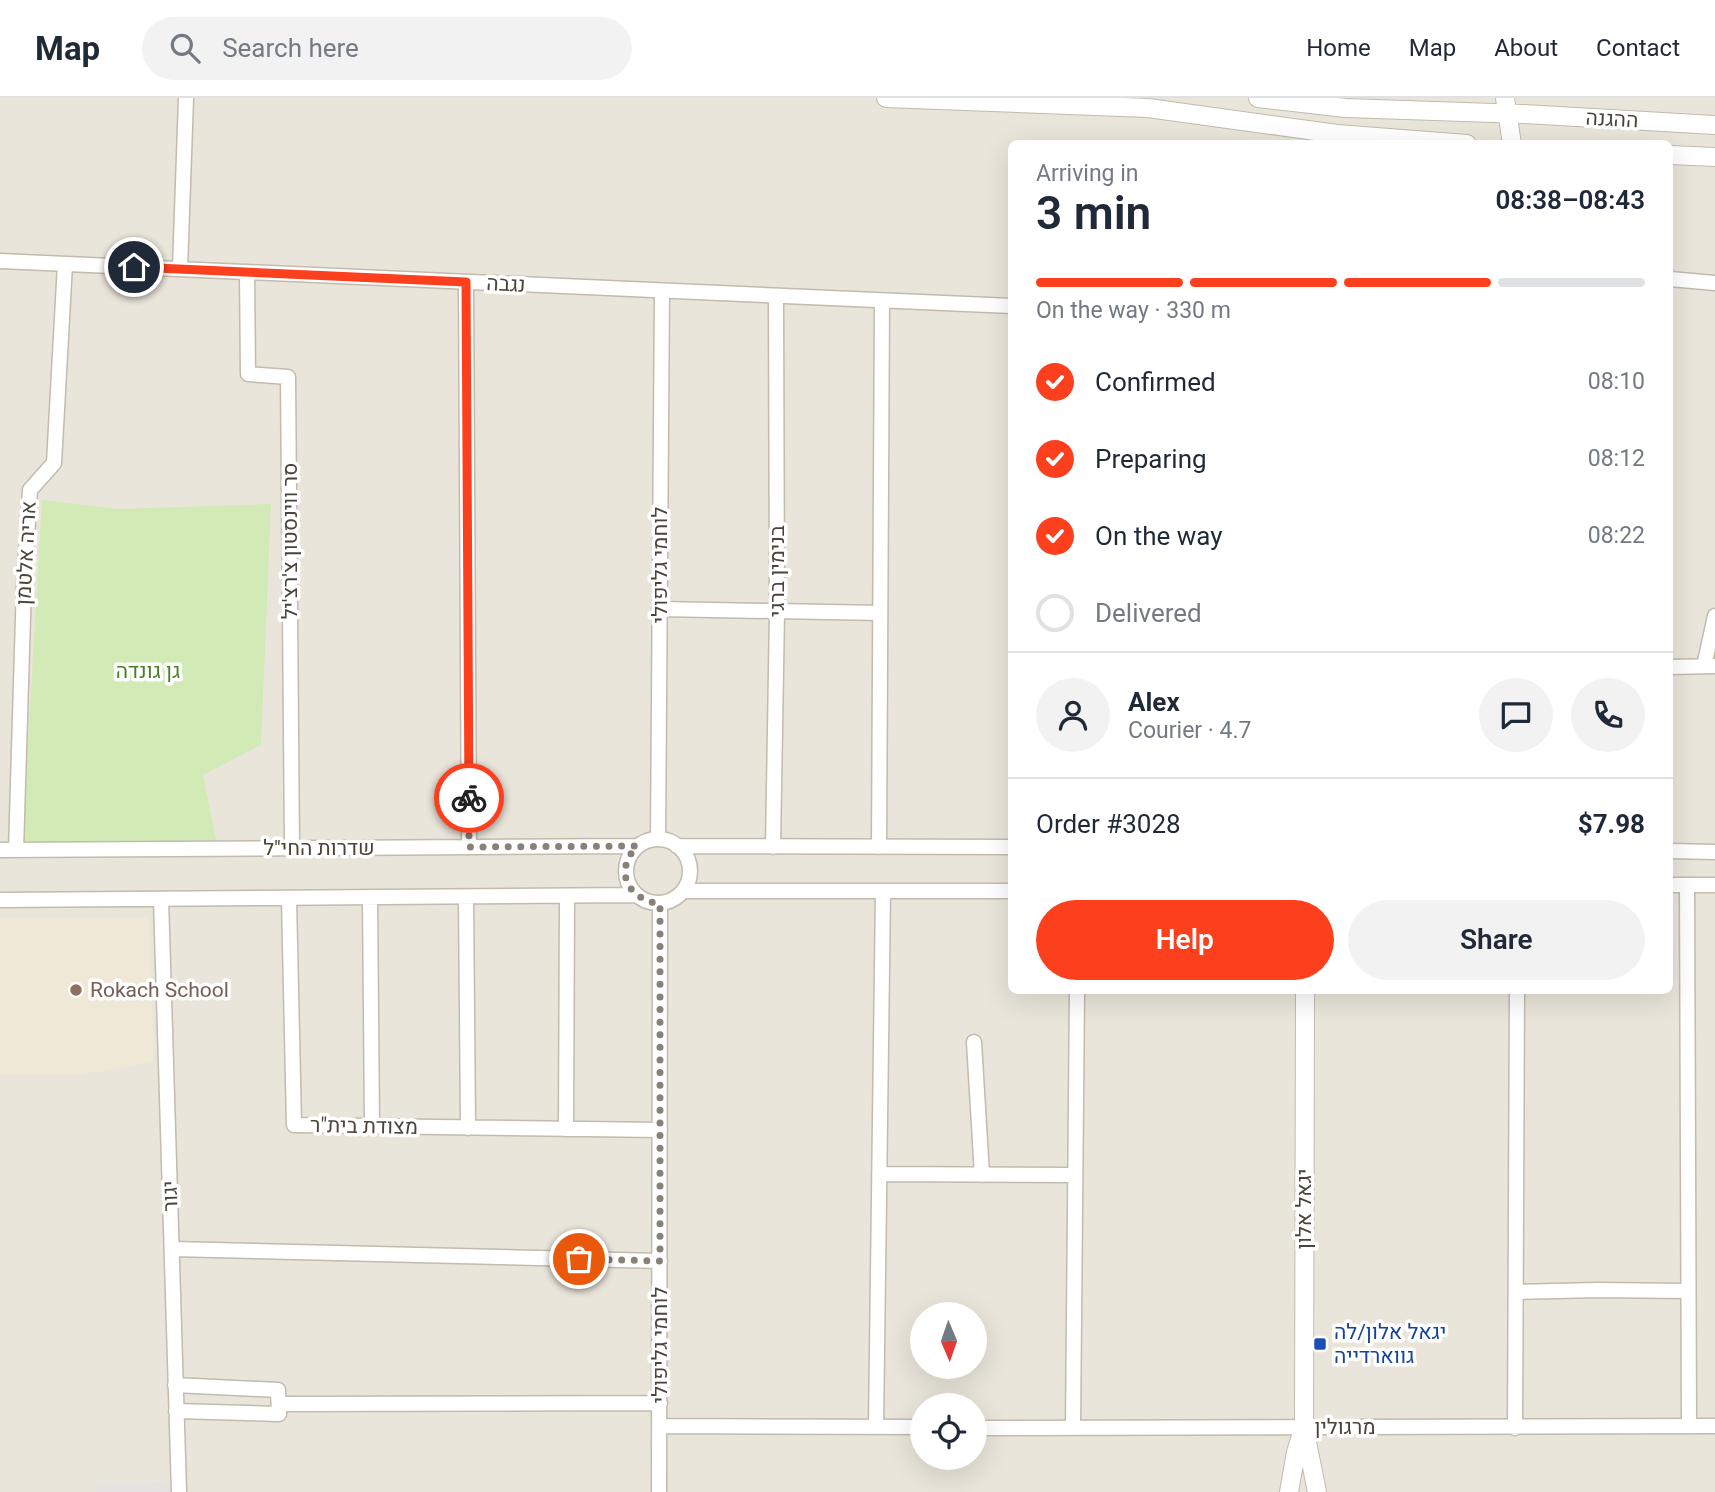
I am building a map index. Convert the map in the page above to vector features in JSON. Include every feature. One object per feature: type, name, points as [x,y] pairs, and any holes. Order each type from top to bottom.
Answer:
[{"type":"street","points":[[180,269],[186,98]]},
{"type":"street","points":[[886,98],[1148,108],[1344,139],[1369,140]]},
{"type":"street","name":"ההגנה","points":[[1258,98],[1346,108],[1506,106],[1715,125]]},
{"type":"street","points":[[1506,106],[1511,140]]},
{"type":"street","points":[[1344,139],[1346,108]]},
{"type":"street","points":[[1673,155],[1715,157]]},
{"type":"street","name":"נגבה","points":[[0,261],[1008,306]]},
{"type":"street","name":"אריה אלטמן","points":[[16,850],[24,584],[30,490],[54,463],[65,264]]},
{"type":"street","name":"סר ווינסטון צ'רצ'יל","points":[[247,272],[248,374],[288,377],[292,848]]},
{"type":"street","points":[[1673,279],[1715,283]]},
{"type":"street","points":[[466,282],[469,847]]},
{"type":"street","name":"לוחמי גליפולי","points":[[658,839],[662,291]]},
{"type":"street","name":"בנימין ברגי","points":[[773,847],[777,612],[776,296]]},
{"type":"street","points":[[879,847],[882,300]]},
{"type":"street","points":[[659,610],[880,614]]},
{"type":"street","points":[[1673,667],[1710,666],[1715,615]]},
{"type":"street","points":[[677,846],[688,861],[690,870],[690,878],[683,891],[671,901],[660,904],[646,902],[636,895],[627,883],[625,874],[626,863],[637,846],[649,840],[658,839],[677,846],[1008,847]]},
{"type":"street","name":"שדרות החי\"ל","points":[[0,850],[637,846]]},
{"type":"street","points":[[1673,851],[1715,852]]},
{"type":"street","points":[[1673,885],[1715,885]]},
{"type":"street","points":[[1687,885],[1689,1426]]},
{"type":"street","points":[[683,891],[1008,891]]},
{"type":"street","points":[[876,1427],[883,891]]},
{"type":"street","points":[[0,900],[567,898],[636,895]]},
{"type":"street","points":[[370,898],[372,1126]]},
{"type":"street","points":[[466,898],[468,1128]]},
{"type":"street","points":[[566,1129],[567,898]]},
{"type":"street","name":"יגור","points":[[162,899],[179,1492]]},
{"type":"street","name":"מצודת בית\"ר","points":[[289,899],[294,1125],[660,1130]]},
{"type":"street","name":"לוחמי גליפולי","points":[[659,1492],[660,904]]},
{"type":"street","points":[[1073,1428],[1077,994]]},
{"type":"street","name":"יגאל אלון","points":[[1304,994],[1304,1427],[1317,1492]]},
{"type":"street","points":[[1515,1428],[1517,994]]},
{"type":"street","points":[[974,1042],[982,1175]]},
{"type":"street","points":[[879,1174],[1075,1175]]},
{"type":"street","points":[[172,1249],[660,1261]]},
{"type":"street","points":[[1516,1293],[1688,1291]]},
{"type":"street","points":[[175,1385],[278,1390],[280,1405],[279,1414],[176,1411]]},
{"type":"street","points":[[280,1405],[660,1404]]},
{"type":"street","points":[[660,1426],[910,1427]]},
{"type":"street","name":"מרגולין","points":[[987,1428],[1715,1426]]},
{"type":"street","name":"יגאל אלון","points":[[1289,1492],[1296,1452],[1304,1427]]},
{"type":"shaded area","points":[[0,98],[1715,98],[1715,1492],[0,1492]]},
{"type":"shaded area","name":"Rokach School","points":[[149,917],[154,1062],[79,1075],[0,1075],[0,918]]},
{"type":"shaded area","points":[[178,1481],[179,1492],[96,1492],[96,1485]]},
{"type":"green space","name":"גן גונדה","points":[[42,500],[119,509],[271,504],[261,745],[203,775],[216,840],[22,845]]},
{"type":"way so far","points":[[469,798],[469,847],[637,846],[626,863],[627,883],[636,895],[646,902],[660,904],[660,1261],[579,1259]]},
{"type":"place","name":"Rokach School","points":[[76,990]]},
{"type":"place","name":"יגאל אלון/לה גווארדייה","points":[[1320,1344]]},
{"type":"route","points":[[134,267],[466,282],[469,798]]}]
